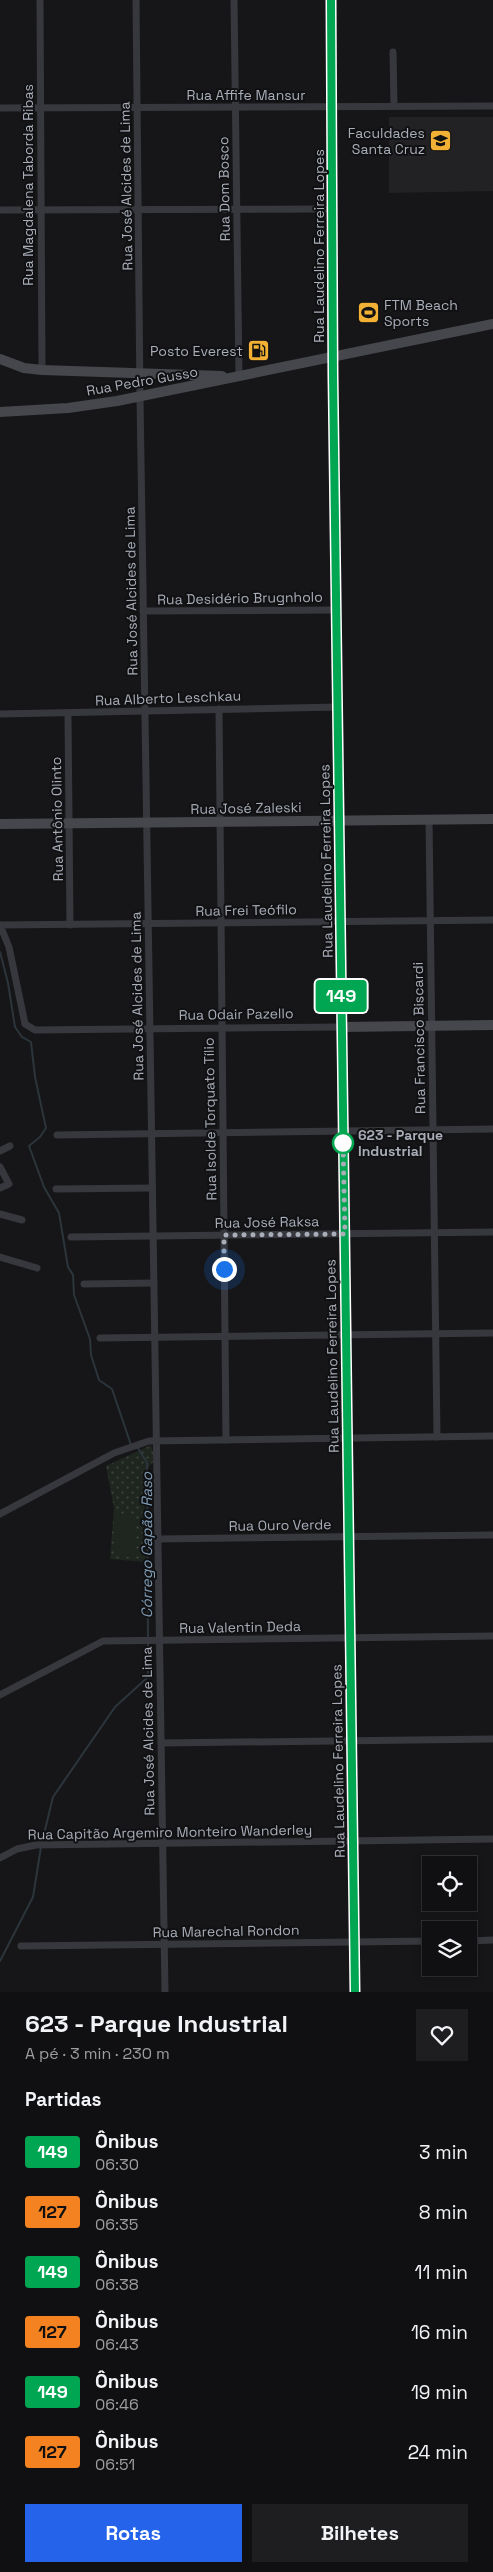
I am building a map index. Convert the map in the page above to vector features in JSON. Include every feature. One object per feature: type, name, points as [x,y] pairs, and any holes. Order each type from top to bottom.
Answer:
[{"type":"street","name":"Rua Magdalena Taborda Ribas","points":[[40,0],[42,370]]},
{"type":"street","name":"Rua José Alcides de Lima","points":[[136,0],[146,823],[158,1539],[156,1640],[161,1743],[166,1992]]},
{"type":"street","name":"Rua Dom Bosco","points":[[234,0],[239,377]]},
{"type":"street","name":"Rua Laudelino Ferreira Lopes","points":[[331,0],[336,610],[355,1992]]},
{"type":"street","points":[[393,52],[394,106]]},
{"type":"street","name":"Rua Affife Mansur","points":[[0,108],[493,106]]},
{"type":"street","points":[[0,210],[332,209]]},
{"type":"street","name":"Rua Pedro Gusso","points":[[0,412],[68,408],[140,397],[493,324]]},
{"type":"street","points":[[0,359],[24,368],[42,370],[239,377]]},
{"type":"street","name":"Rua Desidério Brugnholo","points":[[143,611],[336,610]]},
{"type":"street","name":"Rua Alberto Leschkau","points":[[0,714],[338,707]]},
{"type":"street","name":"Rua Isolde Torquato Tílio","points":[[219,709],[226,1440]]},
{"type":"street","name":"Rua Antônio Olinto","points":[[68,713],[70,924]]},
{"type":"street","name":"Rua José Zaleski","points":[[0,824],[493,818]]},
{"type":"street","name":"Rua Francisco Biscardi","points":[[429,819],[437,1437]]},
{"type":"street","name":"Rua Frei Teófilo","points":[[0,925],[493,920]]},
{"type":"street","name":"Rua Odair Pazello","points":[[0,925],[9,947],[26,1024],[39,1030],[493,1025]]},
{"type":"street","points":[[57,1134],[493,1129]]},
{"type":"street","points":[[0,1151],[10,1146]]},
{"type":"street","points":[[0,1167],[9,1184],[0,1188]]},
{"type":"street","points":[[56,1189],[152,1188]]},
{"type":"street","points":[[0,1214],[22,1220]]},
{"type":"street","name":"Rua José Raksa","points":[[71,1237],[493,1232]]},
{"type":"street","points":[[0,1256],[36,1268]]},
{"type":"street","points":[[84,1284],[154,1283]]},
{"type":"street","points":[[100,1338],[493,1333]]},
{"type":"street","points":[[0,1514],[125,1448],[156,1440],[493,1436]]},
{"type":"street","name":"Rua Ouro Verde","points":[[158,1539],[493,1535]]},
{"type":"street","name":"Rua Valentin Deda","points":[[0,1695],[102,1641],[493,1636]]},
{"type":"street","points":[[161,1743],[493,1738]]},
{"type":"street","name":"Rua Capitão Argemiro Monteiro Wanderley","points":[[0,1858],[17,1849],[36,1845],[493,1839]]},
{"type":"street","points":[[477,1941],[493,1940]]},
{"type":"street","name":"Rua Marechal Rondon","points":[[21,1946],[422,1941]]},
{"type":"shaded area","name":"Faculdades Santa Cruz","points":[[389,117],[493,117],[493,191],[389,193]]},
{"type":"shaded area","points":[[151,1445],[155,1460],[147,1469],[144,1485],[146,1562],[110,1559],[114,1509],[106,1466]]},
{"type":"shaded area","points":[[115,1514],[136,1515],[135,1557],[114,1556]]},
{"type":"waterway","name":"Córrego Capão Raso","points":[[0,952],[8,983],[15,1027],[22,1037],[31,1042],[35,1077],[46,1128],[40,1137],[29,1146],[44,1187],[59,1213],[68,1267],[73,1275],[74,1295],[90,1339],[91,1355],[99,1380],[112,1389],[131,1445]]},
{"type":"waterway","name":"Córrego Capão Raso","points":[[138,1448],[147,1463],[148,1638]]},
{"type":"waterway","name":"Córrego Capão Raso","points":[[42,1842],[53,1797],[115,1707],[148,1677],[148,1642]]},
{"type":"waterway","name":"Córrego Capão Raso","points":[[0,1961],[33,1897],[41,1847]]},
{"type":"bus line","name":"149","points":[[331,0],[333,376],[355,1992]]},
{"type":"place","name":"Faculdades Santa Cruz","points":[[441,141]]},
{"type":"place","name":"FTM Beach Sports","points":[[368,313]]},
{"type":"place","name":"Posto Everest","points":[[259,351]]},
{"type":"place","name":"623 - Parque Industrial","points":[[343,1143]]},
{"type":"route","points":[[224,1269],[224,1235],[345,1234],[343,1143]]}]
